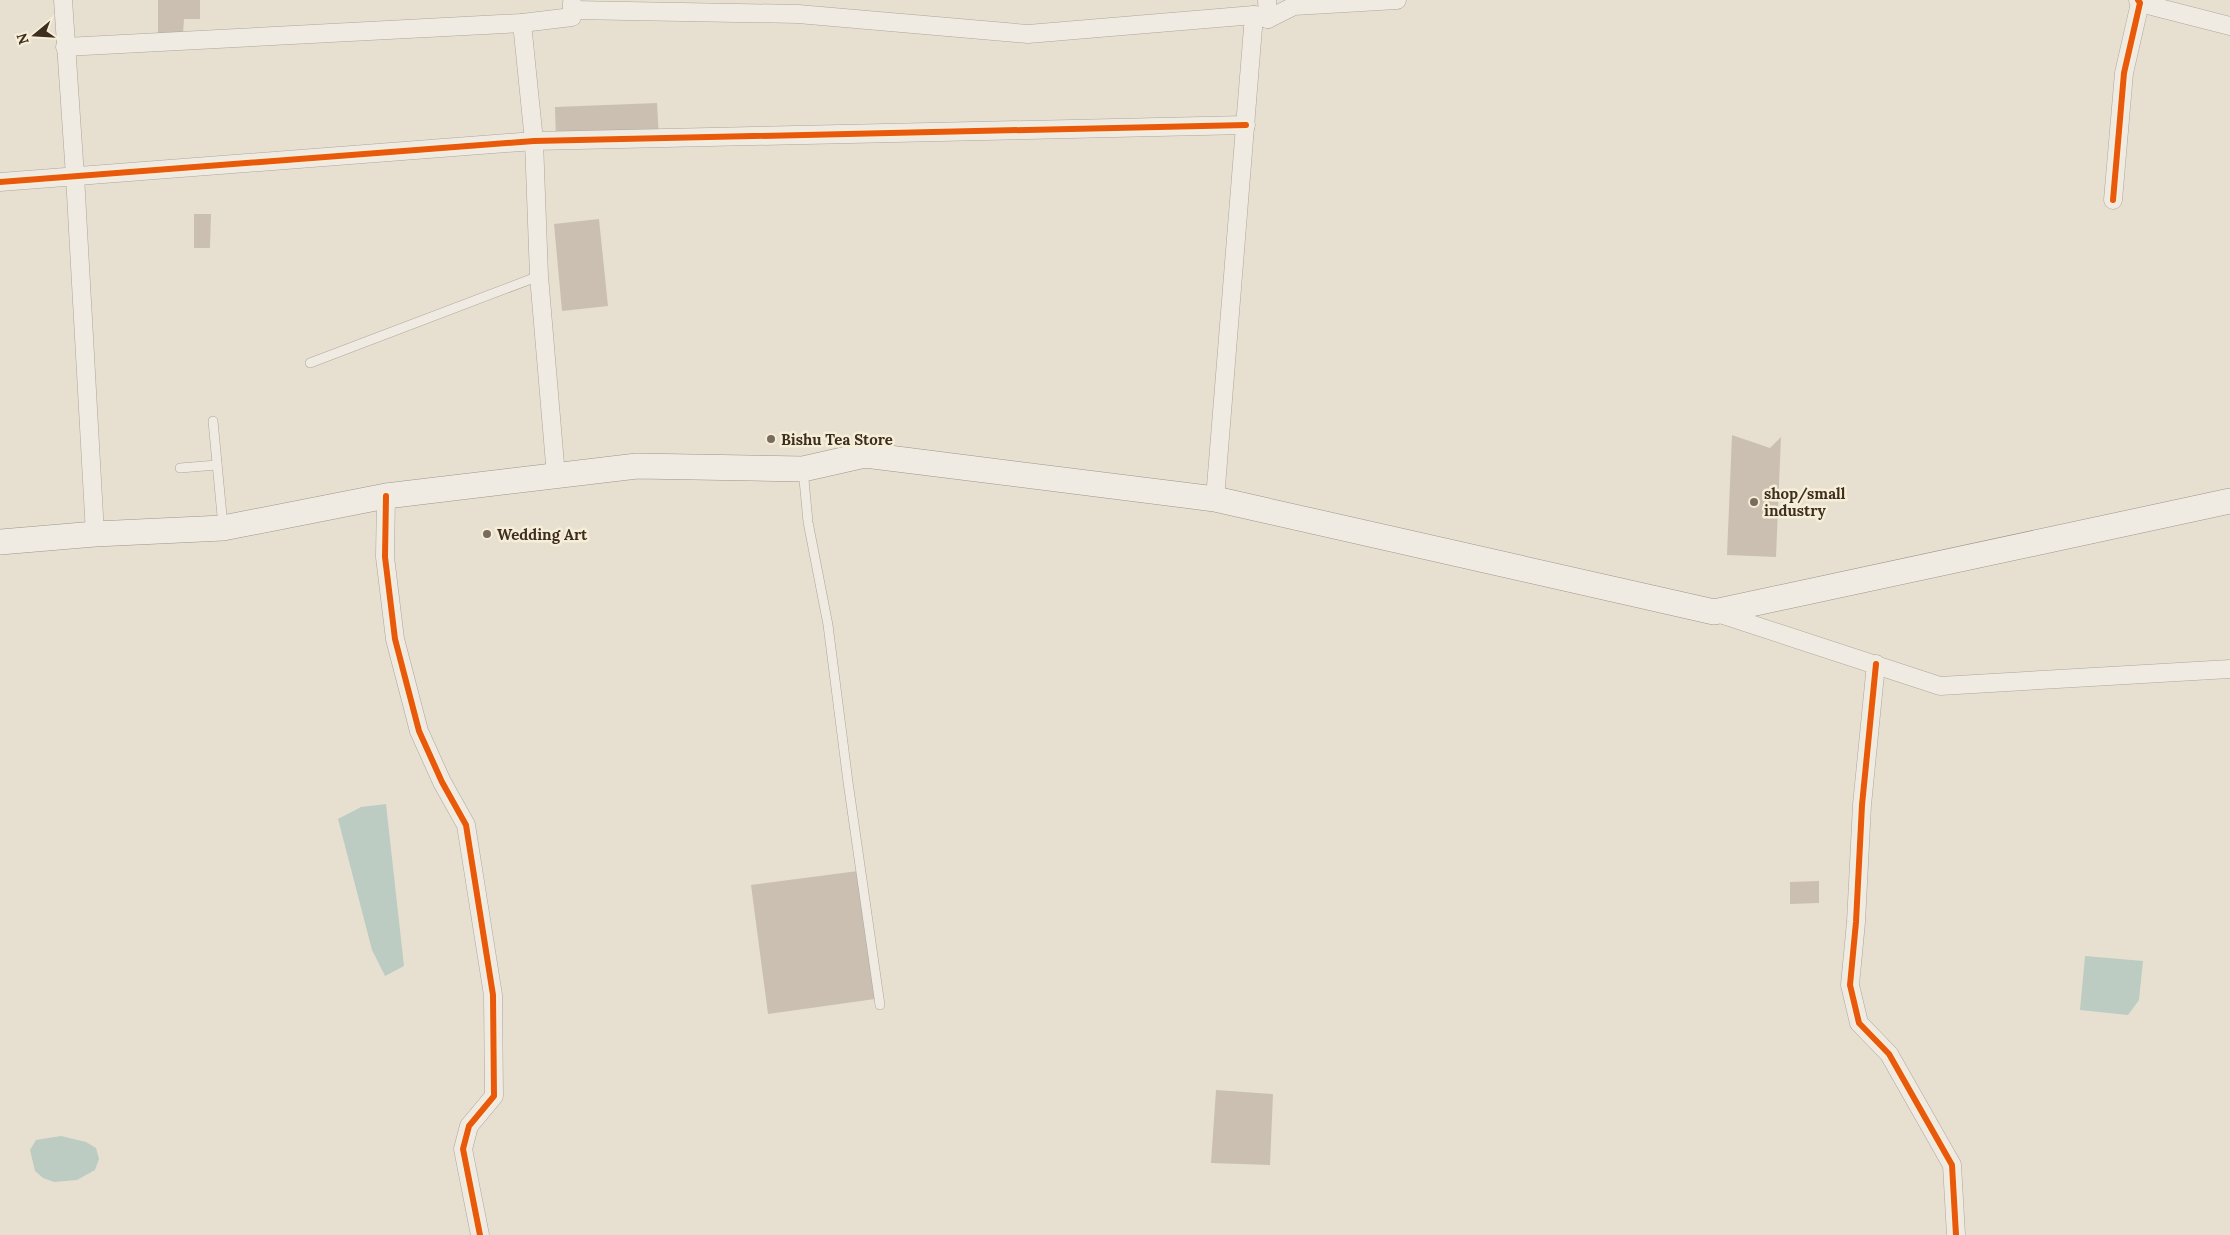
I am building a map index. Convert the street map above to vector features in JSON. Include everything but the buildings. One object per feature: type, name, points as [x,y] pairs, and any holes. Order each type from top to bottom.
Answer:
[{"type":"main road","points":[[0,542],[95,534],[223,528],[386,496],[637,466],[803,469],[865,455],[1215,499],[1714,612],[2230,501]]},
{"type":"street","points":[[63,0],[95,534]]},
{"type":"street","points":[[1215,499],[1246,125],[1261,17],[1267,0]]},
{"type":"street","points":[[65,47],[522,23],[572,17],[572,5],[798,14],[1028,34],[1261,17],[1294,6],[1397,0]]},
{"type":"street","points":[[2113,200],[2124,73],[2139,1],[2230,26]]},
{"type":"street","points":[[522,23],[534,141],[539,276],[556,476]]},
{"type":"street","points":[[0,182],[534,141],[1246,125]]},
{"type":"street","points":[[386,496],[385,557],[395,639],[419,731],[442,782],[466,825],[493,995],[494,1096],[469,1126],[463,1149],[480,1235]]},
{"type":"street","points":[[1714,612],[1940,686],[2230,669]]},
{"type":"street","points":[[1876,664],[1862,805],[1856,922],[1850,985],[1858,1023],[1889,1054],[1952,1165],[1956,1235]]},
{"type":"lane","points":[[310,363],[539,276]]},
{"type":"lane","points":[[213,421],[223,528]]},
{"type":"lane","points":[[180,468],[217,465]]},
{"type":"lane","points":[[803,469],[808,522],[828,625],[880,1005]]},
{"type":"shaded area","points":[[386,804],[404,966],[385,976],[372,950],[338,819],[361,807]]},
{"type":"shaded area","points":[[2085,956],[2143,961],[2139,1000],[2128,1015],[2080,1010]]},
{"type":"shaded area","points":[[61,1136],[86,1142],[96,1148],[99,1159],[95,1170],[77,1180],[54,1182],[43,1178],[35,1171],[30,1150],[36,1140]]},
{"type":"cycle path","points":[[2113,200],[2124,73],[2140,3],[2138,0]]},
{"type":"cycle path","points":[[0,182],[534,141],[1246,125]]},
{"type":"cycle path","points":[[386,496],[385,557],[395,639],[419,731],[442,782],[466,825],[493,995],[494,1096],[469,1126],[463,1149],[480,1235]]},
{"type":"cycle path","points":[[1876,664],[1862,805],[1856,922],[1850,985],[1859,1023],[1889,1054],[1952,1165],[1956,1235]]},
{"type":"place","name":"Bishu Tea Store","points":[[771,439]]},
{"type":"place","name":"shop/small industry","points":[[1754,502]]},
{"type":"place","name":"Wedding Art","points":[[487,534]]}]
